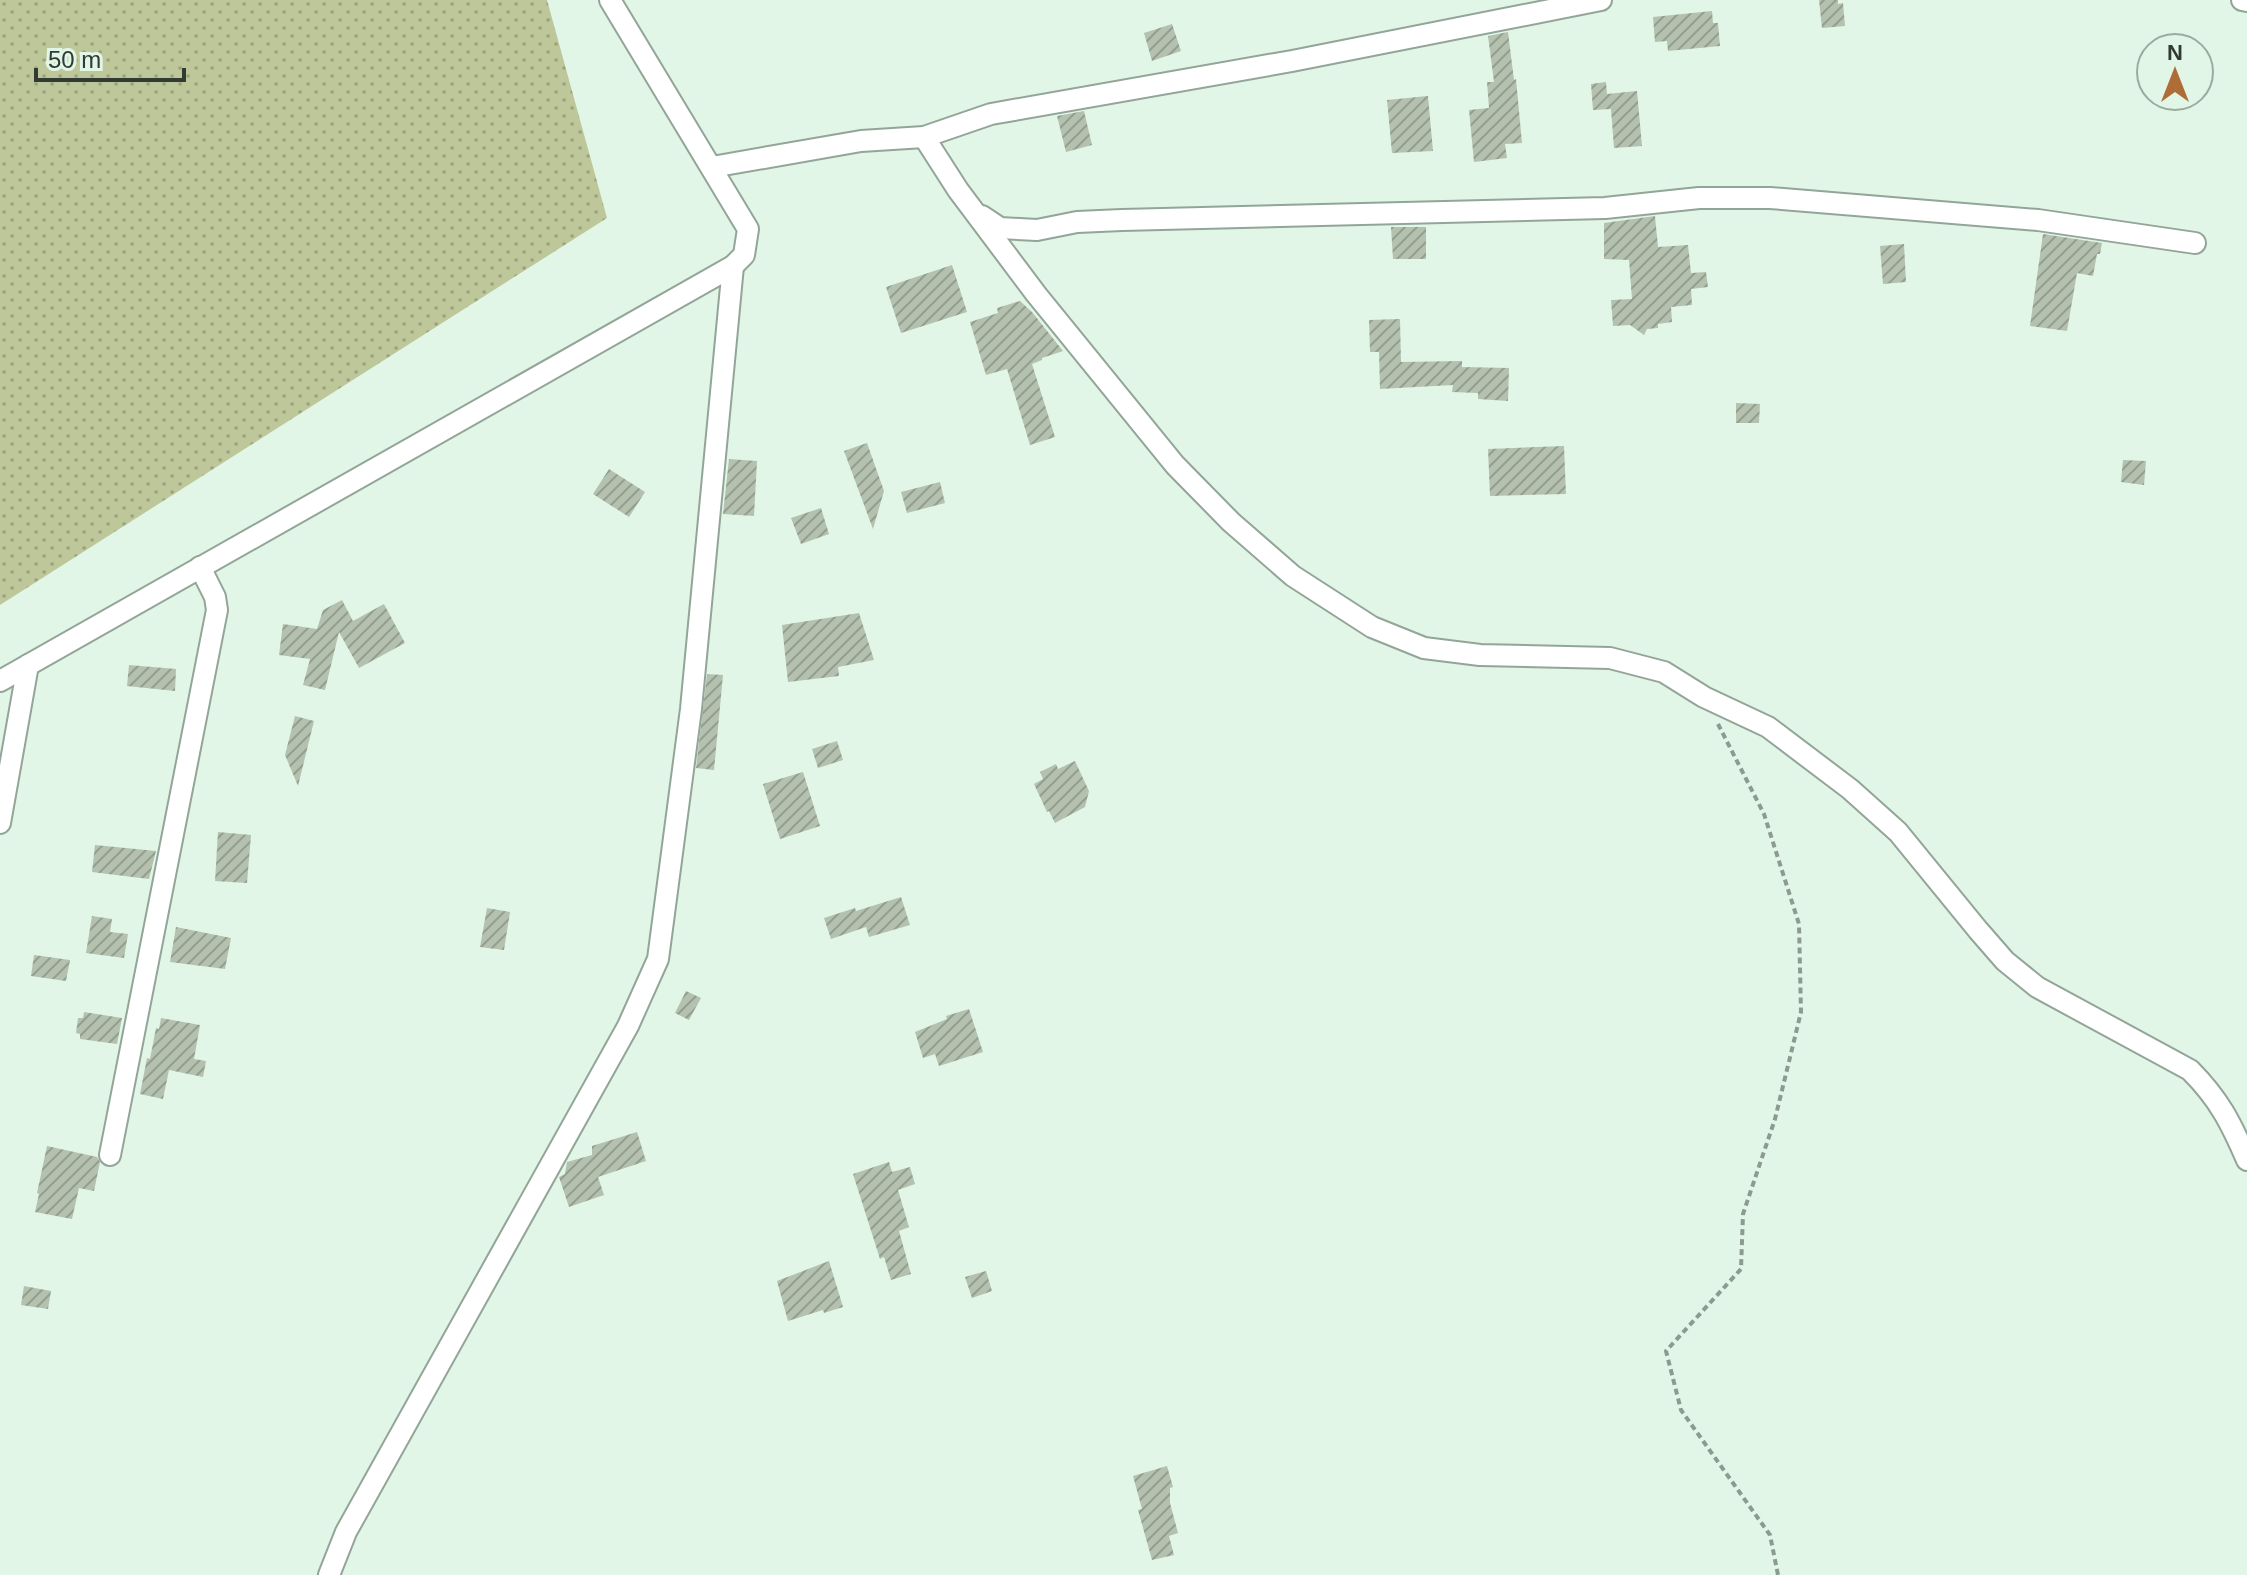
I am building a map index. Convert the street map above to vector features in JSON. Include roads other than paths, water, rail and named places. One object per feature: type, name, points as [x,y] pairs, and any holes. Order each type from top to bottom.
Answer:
[{"type":"street","points":[[0,681],[733,266],[744,255],[748,229],[610,0]]},
{"type":"street","points":[[712,167],[861,141],[924,137],[991,114],[1292,61],[1601,0]]},
{"type":"street","points":[[924,137],[1036,294],[1175,465],[1231,522],[1293,576],[1372,627],[1424,648],[1480,655],[1610,658],[1664,672],[1704,697],[1768,727],[1850,789],[1898,832],[2005,961],[2037,987],[2190,1070],[2209,1089],[2231,1123],[2247,1160]]},
{"type":"street","points":[[975,212],[1000,228],[1037,230],[1092,221],[1605,208],[1699,198],[1770,198],[2038,220],[2195,243]]},
{"type":"street","points":[[329,1575],[346,1532],[628,1026],[658,959],[691,709],[733,266]]},
{"type":"street","points":[[110,1155],[217,610],[215,597],[200,567]]},
{"type":"street","points":[[0,823],[28,665]]}]
